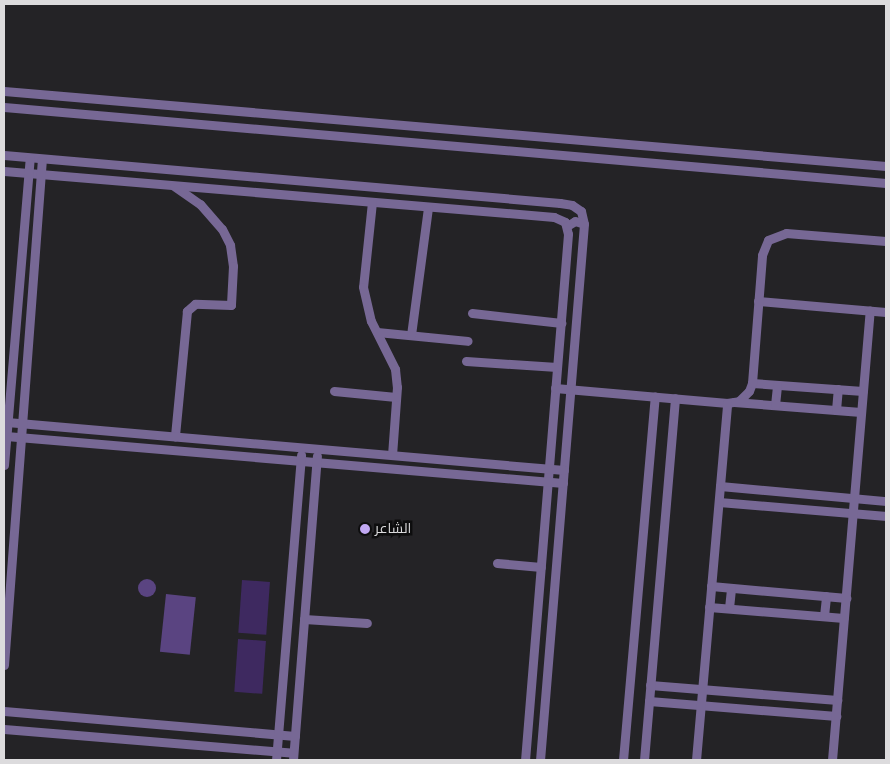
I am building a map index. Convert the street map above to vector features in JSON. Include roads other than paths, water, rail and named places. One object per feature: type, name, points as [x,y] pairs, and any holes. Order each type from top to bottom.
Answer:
[{"type":"street","points":[[4,91],[886,166]]},
{"type":"street","points":[[4,107],[886,183]]},
{"type":"street","points":[[4,155],[567,204],[581,211],[584,224],[540,760]]},
{"type":"street","points":[[4,465],[30,158]]},
{"type":"street","points":[[4,665],[42,159]]},
{"type":"street","points":[[4,171],[558,218],[567,226]]},
{"type":"street","points":[[172,185],[191,197],[215,220],[228,238],[233,266],[231,305],[195,304],[187,311],[175,436]]},
{"type":"street","points":[[372,202],[362,278],[368,310],[392,360],[396,397],[392,455]]},
{"type":"street","points":[[558,218],[566,213],[567,204]]},
{"type":"street","points":[[411,336],[428,207]]},
{"type":"street","points":[[567,226],[575,221],[584,224]]},
{"type":"street","points":[[525,760],[556,388],[567,226]]},
{"type":"street","points":[[731,402],[746,395],[752,383],[764,247],[774,235],[786,233],[886,241]]},
{"type":"street","points":[[758,301],[886,312]]},
{"type":"street","points":[[832,760],[870,311]]},
{"type":"street","points":[[472,313],[561,323]]},
{"type":"street","points":[[377,332],[468,341]]},
{"type":"street","points":[[466,361],[557,367]]},
{"type":"street","points":[[752,383],[863,392]]},
{"type":"street","points":[[775,405],[776,385]]},
{"type":"street","points":[[556,388],[862,412]]},
{"type":"street","points":[[836,410],[838,390]]},
{"type":"street","points":[[334,391],[396,397]]},
{"type":"street","points":[[623,760],[655,396]]},
{"type":"street","points":[[644,760],[675,398]]},
{"type":"street","points":[[696,760],[720,486],[731,402]]},
{"type":"street","points":[[8,422],[564,470]]},
{"type":"street","points":[[6,436],[563,483]]},
{"type":"street","points":[[276,756],[302,447]]},
{"type":"street","points":[[4,729],[200,745],[293,757],[318,449]]},
{"type":"street","points":[[720,486],[886,501]]},
{"type":"street","points":[[719,502],[886,516]]},
{"type":"street","points":[[497,563],[541,568]]},
{"type":"street","points":[[711,586],[846,598]]},
{"type":"street","points":[[729,608],[731,588]]},
{"type":"street","points":[[824,616],[826,596]]},
{"type":"street","points":[[710,607],[844,618]]},
{"type":"street","points":[[304,619],[367,623]]},
{"type":"street","points":[[650,685],[837,700]]},
{"type":"street","points":[[649,701],[836,716]]},
{"type":"street","points":[[4,711],[295,736]]},
{"type":"street","points":[[200,728],[200,745]]},
{"type":"place","name":"الشاعر","points":[[365,529]]}]
